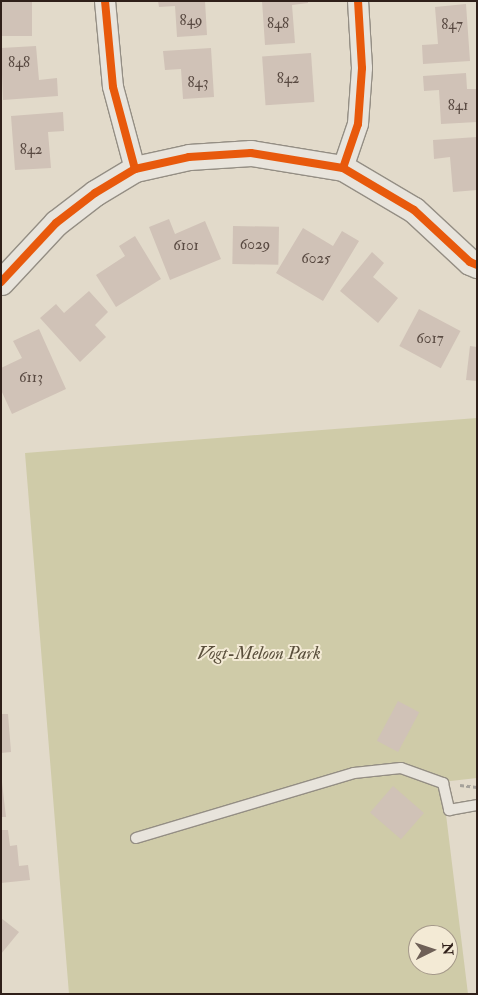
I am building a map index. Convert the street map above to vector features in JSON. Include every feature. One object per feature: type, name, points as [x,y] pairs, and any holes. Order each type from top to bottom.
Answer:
[{"type":"street","points":[[105,1],[113,87],[135,169]]},
{"type":"street","points":[[343,168],[358,124],[362,68],[358,1]]},
{"type":"street","points":[[1,282],[56,223],[95,193],[135,169],[189,157],[251,153],[343,168],[414,210],[470,262],[477,265]]},
{"type":"lane","points":[[136,838],[354,773],[401,768],[444,783],[449,810],[477,806]]},
{"type":"green space","name":"Vogt-Meloon Park","points":[[477,418],[477,778],[442,782],[468,994],[69,994],[25,453]]},
{"type":"building","points":[[1,1],[32,1],[32,36],[1,36]]},
{"type":"building","points":[[158,1],[205,1],[207,35],[177,37],[175,6],[159,7]]},
{"type":"building","points":[[262,1],[308,1],[308,3],[292,5],[295,43],[265,45]]},
{"type":"building","points":[[466,4],[470,61],[423,64],[422,45],[438,44],[435,7]]},
{"type":"building","points":[[36,46],[39,80],[57,78],[58,96],[3,100],[1,48]]},
{"type":"building","points":[[211,48],[214,97],[183,99],[181,69],[165,70],[163,51]]},
{"type":"building","points":[[311,53],[314,102],[266,105],[262,56]]},
{"type":"building","points":[[466,73],[467,89],[477,89],[477,122],[441,124],[439,90],[424,91],[423,76]]},
{"type":"building","points":[[63,112],[64,131],[48,132],[51,168],[15,170],[11,116]]},
{"type":"building","points":[[477,137],[477,190],[453,192],[450,157],[434,159],[433,140]]},
{"type":"building","points":[[169,219],[175,234],[205,221],[221,259],[170,280],[149,227]]},
{"type":"building","points":[[233,226],[279,227],[278,265],[232,264]]},
{"type":"building","points":[[303,228],[333,246],[342,231],[359,241],[323,301],[276,273]]},
{"type":"building","points":[[135,236],[161,279],[116,307],[96,275],[125,256],[119,246]]},
{"type":"building","points":[[372,252],[384,263],[373,277],[398,298],[378,323],[340,291]]},
{"type":"building","points":[[89,291],[108,312],[95,325],[106,337],[80,362],[40,318],[56,304],[64,313]]},
{"type":"building","points":[[419,309],[460,331],[441,368],[399,346]]},
{"type":"building","points":[[39,329],[66,389],[12,414],[1,390],[1,368],[22,358],[13,341]]},
{"type":"building","points":[[470,346],[477,347],[477,381],[466,380]]},
{"type":"building","points":[[398,701],[419,712],[398,752],[377,741]]},
{"type":"building","points":[[1,714],[8,714],[11,752],[1,753]]},
{"type":"building","points":[[1,774],[6,817],[1,817]]},
{"type":"building","points":[[393,786],[424,813],[401,839],[370,812]]},
{"type":"building","points":[[1,830],[8,830],[10,846],[17,845],[19,866],[28,865],[30,880],[1,883]]},
{"type":"building","points":[[1,918],[19,932],[1,954]]},
{"type":"cycle path","points":[[105,1],[113,87],[135,169]]},
{"type":"cycle path","points":[[343,168],[358,124],[362,68],[358,1]]},
{"type":"cycle path","points":[[1,282],[56,223],[95,193],[135,169],[189,157],[251,153],[343,168],[414,210],[470,262],[477,265]]}]
